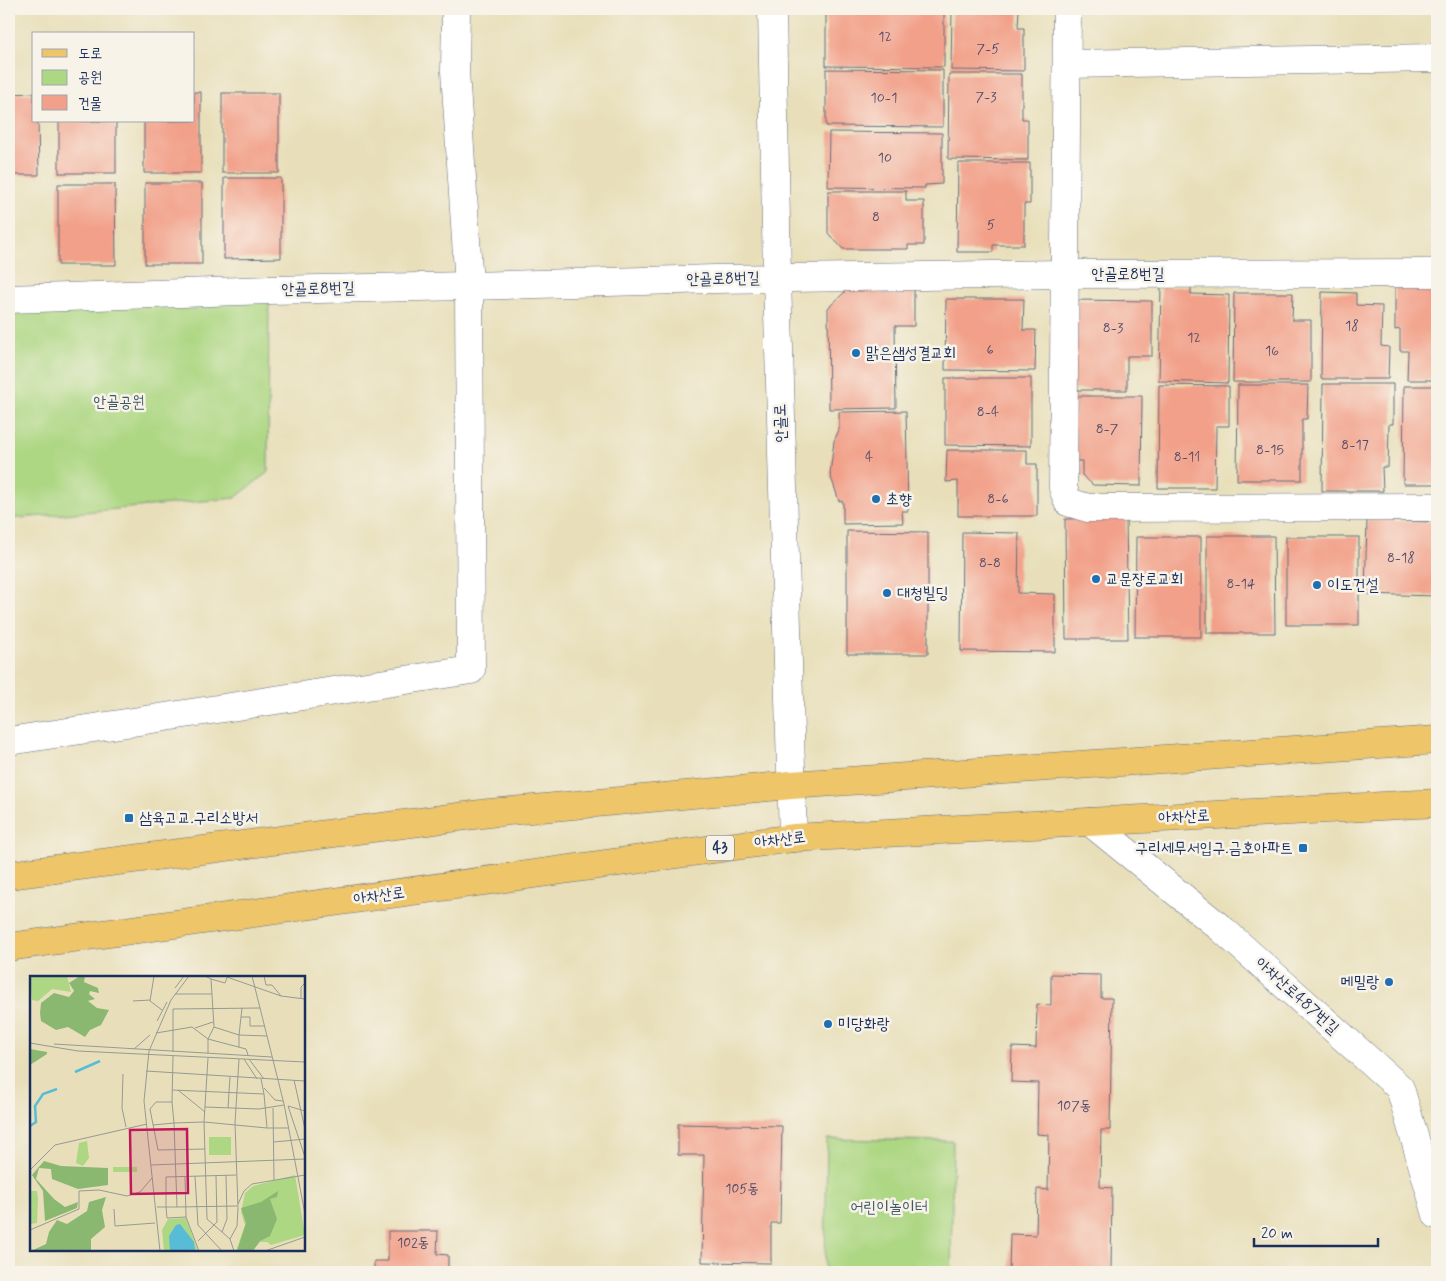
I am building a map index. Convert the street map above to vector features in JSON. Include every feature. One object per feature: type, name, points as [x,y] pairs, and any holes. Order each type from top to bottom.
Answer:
[{"type":"main road","points":[[9,875],[489,813],[791,785],[1437,740]]},
{"type":"main road","name":"아차산로","points":[[9,946],[793,838],[1437,803]]},
{"type":"street","points":[[9,741],[471,670],[469,286],[455,70],[456,9]]},
{"type":"street","name":"안골로","points":[[772,9],[777,278],[793,838]]},
{"type":"street","points":[[1067,9],[1063,488],[1068,502],[1088,508],[1437,507]]},
{"type":"street","points":[[1067,64],[1437,58]]},
{"type":"street","name":"안골로8번길","points":[[9,299],[269,290],[777,278],[1064,274],[1437,273]]},
{"type":"street","name":"아차산로487번길","points":[[1090,822],[1223,930],[1400,1088],[1437,1215]]},
{"type":"green space","name":"안골공원","points":[[269,290],[268,472],[235,498],[9,519],[9,299]]},
{"type":"green space","name":"어린이놀이터","points":[[827,1139],[953,1141],[951,1272],[825,1272]]},
{"type":"building","points":[[826,9],[944,9],[944,67],[826,66]]},
{"type":"building","points":[[952,9],[1019,9],[1018,28],[1024,28],[1024,71],[951,70]]},
{"type":"building","points":[[826,69],[943,70],[943,127],[826,126]]},
{"type":"building","points":[[949,74],[1022,74],[1022,119],[1028,119],[1028,160],[948,159]]},
{"type":"building","points":[[195,92],[201,92],[201,173],[144,173],[144,122],[195,122]]},
{"type":"building","points":[[32,93],[32,122],[38,122],[39,175],[9,175],[9,94]]},
{"type":"building","points":[[222,93],[279,93],[279,173],[222,173]]},
{"type":"building","points":[[59,122],[116,122],[116,173],[59,173]]},
{"type":"building","points":[[829,132],[942,133],[942,184],[925,185],[925,188],[828,187]]},
{"type":"building","points":[[958,163],[1030,163],[1030,204],[1024,204],[1024,245],[993,245],[993,252],[957,252]]},
{"type":"building","points":[[224,178],[281,178],[281,258],[224,259]]},
{"type":"building","points":[[145,183],[202,183],[202,264],[145,264]]},
{"type":"building","points":[[58,184],[115,184],[116,265],[58,265]]},
{"type":"building","points":[[828,191],[906,191],[906,201],[924,201],[924,245],[908,245],[908,249],[843,249],[828,233]]},
{"type":"building","points":[[1395,284],[1437,284],[1437,380],[1407,380],[1408,351],[1400,351],[1400,329],[1395,330]]},
{"type":"building","points":[[914,286],[914,326],[895,326],[896,408],[829,409],[828,308],[849,288]]},
{"type":"building","points":[[1161,287],[1191,287],[1191,294],[1229,295],[1228,383],[1159,381]]},
{"type":"building","points":[[1322,292],[1356,293],[1356,305],[1382,306],[1381,346],[1389,347],[1388,379],[1321,379]]},
{"type":"building","points":[[1234,293],[1293,293],[1292,320],[1311,320],[1311,382],[1233,382]]},
{"type":"building","points":[[946,299],[1024,299],[1023,330],[1036,330],[1035,371],[945,370]]},
{"type":"building","points":[[1074,300],[1152,301],[1152,356],[1127,356],[1127,390],[1073,390]]},
{"type":"building","points":[[945,378],[1031,378],[1031,446],[945,445]]},
{"type":"building","points":[[1323,384],[1393,384],[1393,424],[1389,424],[1388,467],[1382,467],[1383,491],[1322,491]]},
{"type":"building","points":[[1159,385],[1229,386],[1229,426],[1216,426],[1215,488],[1158,488]]},
{"type":"building","points":[[1238,385],[1308,385],[1307,419],[1302,419],[1302,480],[1237,480]]},
{"type":"building","points":[[1404,386],[1437,386],[1437,484],[1403,484]]},
{"type":"building","points":[[1073,396],[1142,396],[1141,486],[1093,485],[1082,475],[1082,461],[1073,461]]},
{"type":"building","points":[[906,411],[908,511],[902,511],[903,523],[843,524],[843,501],[839,501],[830,474],[834,441],[839,430],[839,412]]},
{"type":"building","points":[[947,450],[1027,450],[1027,464],[1037,464],[1037,516],[958,516],[958,481],[946,482]]},
{"type":"building","name":"교문장로교회","points":[[1126,518],[1128,639],[1066,639],[1065,519]]},
{"type":"building","points":[[1367,520],[1437,522],[1436,596],[1365,594]]},
{"type":"building","name":"대청빌딩","points":[[847,531],[928,532],[928,654],[847,654]]},
{"type":"building","points":[[962,532],[1019,533],[1018,593],[1055,594],[1055,652],[961,651]]},
{"type":"building","points":[[1207,536],[1274,536],[1275,633],[1207,633]]},
{"type":"building","points":[[1136,537],[1201,537],[1201,637],[1135,637]]},
{"type":"building","points":[[1286,537],[1359,537],[1359,625],[1286,625]]},
{"type":"building","points":[[1051,974],[1101,975],[1101,998],[1112,998],[1110,1130],[1101,1130],[1100,1187],[1112,1188],[1111,1272],[1009,1272],[1010,1234],[1036,1235],[1037,1189],[1048,1190],[1049,1135],[1037,1134],[1038,1083],[1011,1082],[1012,1047],[1036,1048],[1037,1004],[1051,1005]]},
{"type":"building","points":[[678,1124],[782,1126],[780,1223],[771,1223],[771,1263],[702,1262],[704,1155],[678,1155]]},
{"type":"building","points":[[388,1231],[438,1231],[437,1254],[448,1255],[448,1272],[374,1272],[374,1261],[388,1261]]},
{"type":"place","name":"맑은샘성결교회","points":[[856,353]]},
{"type":"place","name":"초향","points":[[876,499]]},
{"type":"place","name":"교문장로교회","points":[[1096,579]]},
{"type":"place","name":"이도건설","points":[[1317,585]]},
{"type":"place","name":"대청빌딩","points":[[887,593]]},
{"type":"place","name":"삼육고교.구리소방서","points":[[129,818]]},
{"type":"place","name":"구리세무서입구.금호아파트","points":[[1303,848]]},
{"type":"place","name":"메밀랑","points":[[1389,982]]},
{"type":"place","name":"미당화랑","points":[[828,1024]]}]
